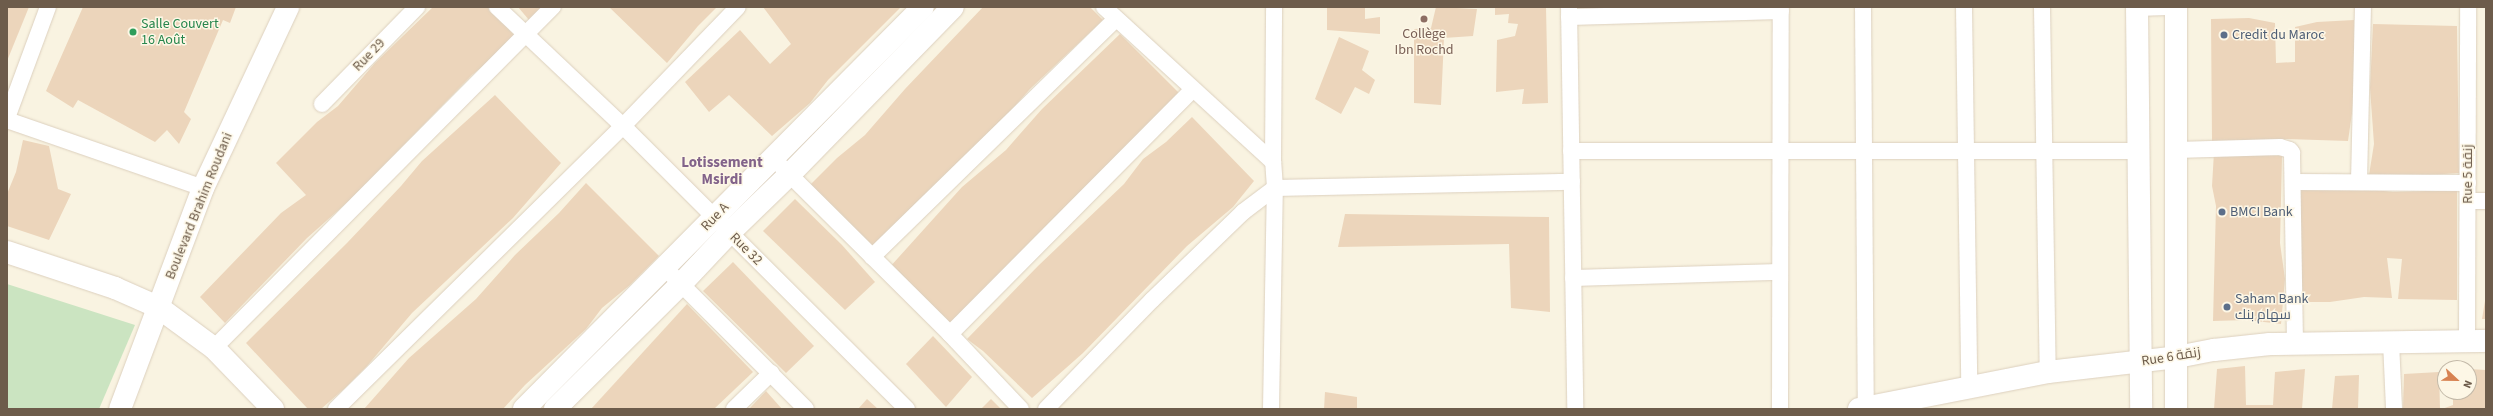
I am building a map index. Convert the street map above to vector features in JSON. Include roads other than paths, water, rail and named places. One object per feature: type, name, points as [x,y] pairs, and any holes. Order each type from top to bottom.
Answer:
[{"type":"street","points":[[48,7],[7,119],[203,188]]},
{"type":"street","name":"Boulevard Brahim Roudani","points":[[120,409],[203,188],[288,7]]},
{"type":"street","name":"Rue 29","points":[[322,104],[417,7]]},
{"type":"street","name":"Rue 32","points":[[498,7],[623,126],[907,409]]},
{"type":"street","points":[[214,348],[553,7]]},
{"type":"street","points":[[336,409],[623,126],[738,7]]},
{"type":"street","name":"Rue A","points":[[559,405],[681,284],[721,225],[772,159],[923,7]]},
{"type":"street","name":"Rue A","points":[[524,409],[665,268],[790,174],[953,7]]},
{"type":"street","points":[[1104,7],[1192,90],[1273,162]]},
{"type":"street","points":[[1271,409],[1275,188],[1273,162],[1274,7]]},
{"type":"street","points":[[1863,409],[1864,7]]},
{"type":"street","points":[[1964,7],[1969,388]]},
{"type":"street","points":[[2042,7],[2048,372]]},
{"type":"street","points":[[2141,409],[2137,7],[2167,7]]},
{"type":"street","points":[[2176,7],[2176,409]]},
{"type":"street","points":[[2359,182],[2363,7]]},
{"type":"street","name":"Rue 5 زنقة","points":[[2468,7],[2468,201],[2476,341]]},
{"type":"street","points":[[1575,409],[1569,12],[1781,9],[1780,409]]},
{"type":"street","points":[[872,257],[1116,19]]},
{"type":"street","points":[[950,334],[1192,90]]},
{"type":"street","points":[[2176,150],[2285,148],[2292,153],[2294,182],[2296,344]]},
{"type":"street","points":[[1571,151],[2139,151]]},
{"type":"street","points":[[772,159],[790,174],[950,334],[1021,409]]},
{"type":"street","points":[[1046,409],[1243,212],[1275,188],[1572,182]]},
{"type":"street","points":[[2294,182],[2468,183]]},
{"type":"street","points":[[2468,201],[2486,201]]},
{"type":"street","points":[[7,252],[115,288],[158,307],[214,348],[273,409]]},
{"type":"street","points":[[665,268],[806,409]]},
{"type":"street","points":[[1573,278],[1780,272]]},
{"type":"street","name":"Rue 6 زنقة","points":[[1863,409],[2048,372],[2177,357],[2214,350],[2296,344],[2476,341]]},
{"type":"street","points":[[2391,342],[2394,409]]},
{"type":"street","points":[[734,409],[771,373]]},
{"type":"street","points":[[547,386],[559,405]]},
{"type":"place","name":"Collège Ibn Rochd","points":[[1424,19]]},
{"type":"place","name":"Salle Couvert 16 Août","points":[[133,32]]},
{"type":"place","name":"Credit du Maroc","points":[[2224,35]]},
{"type":"place","name":"BMCI Bank","points":[[2222,212]]},
{"type":"place","name":"Saham Bank سهام بنك","points":[[2227,307]]},
{"type":"district","name":"Lotissement Msirdi","points":[[722,170]]}]
